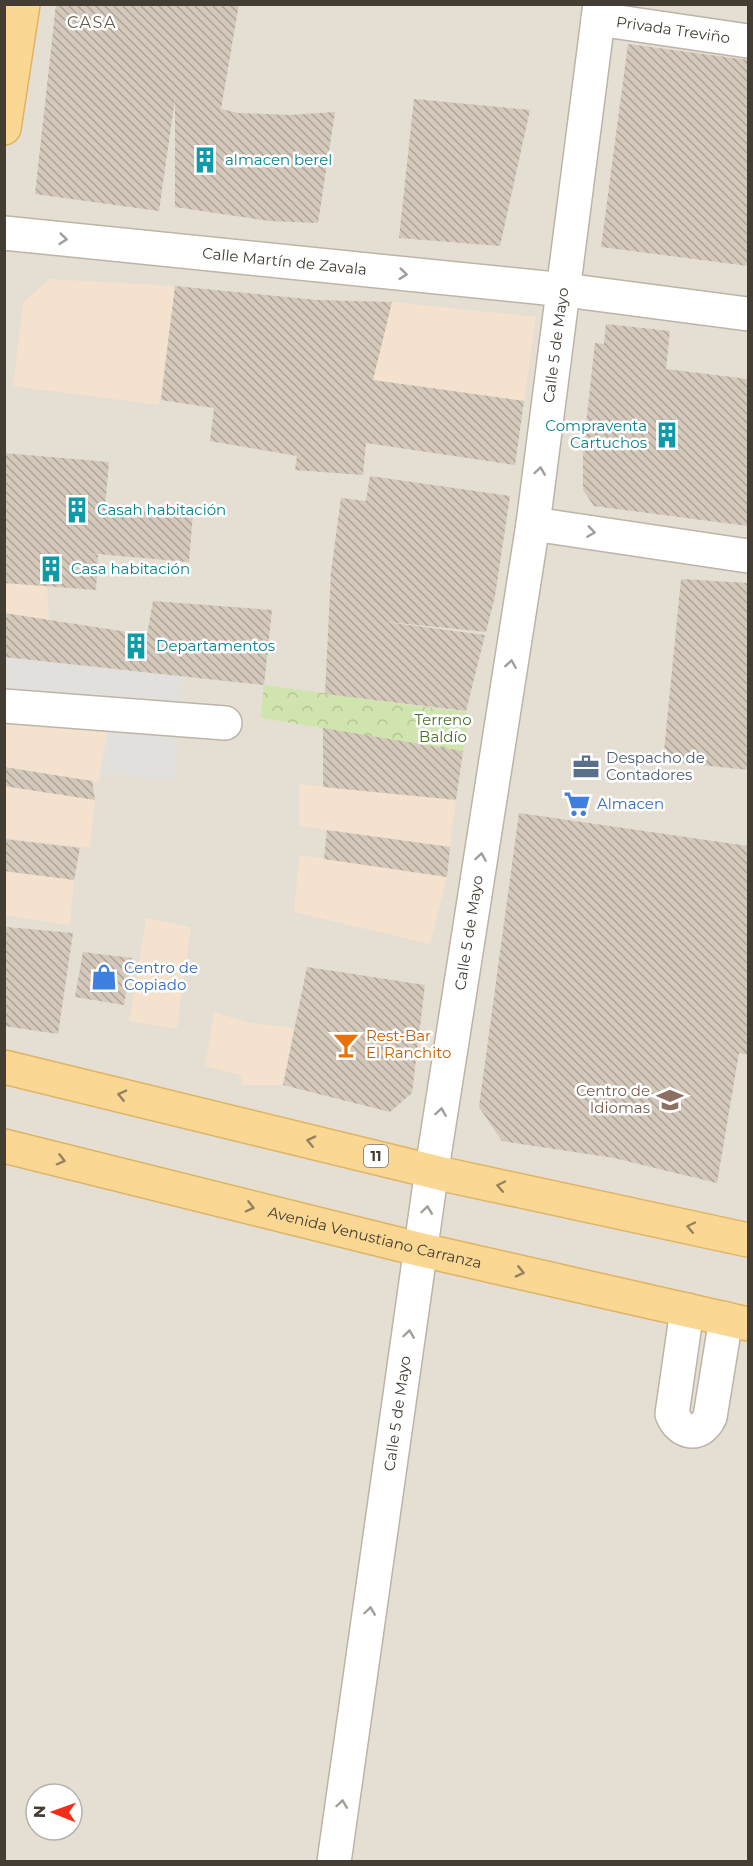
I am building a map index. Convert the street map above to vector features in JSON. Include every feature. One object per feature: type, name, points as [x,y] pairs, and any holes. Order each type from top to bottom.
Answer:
[{"type":"main road","points":[[4,128],[23,4]]},
{"type":"main road","name":"11","points":[[4,1067],[432,1169],[748,1240]]},
{"type":"main road","name":"Avenida Venustiano Carranza","points":[[4,1146],[422,1250],[737,1321]]},
{"type":"street","name":"Privada Treviño","points":[[599,11],[748,41]]},
{"type":"street","name":"Calle 5 de Mayo","points":[[334,1862],[432,1169],[533,524],[565,290],[599,11]]},
{"type":"street","name":"Calle Martín de Zavala","points":[[4,233],[565,290],[748,314]]},
{"type":"street","points":[[533,524],[748,556]]},
{"type":"street","points":[[4,706],[225,723]]},
{"type":"street","points":[[687,1310],[672,1414],[676,1425],[684,1430],[697,1430],[706,1425],[710,1417],[737,1321]]},
{"type":"shaded area","points":[[5,5],[748,5],[748,1861],[5,1862]]},
{"type":"shaded area","points":[[49,279],[175,286],[159,405],[13,386],[23,303]]},
{"type":"shaded area","points":[[392,302],[536,317],[524,401],[373,380]]},
{"type":"shaded area","points":[[5,583],[47,586],[49,620],[5,613]]},
{"type":"shaded area","points":[[4,657],[182,675],[175,780],[100,774],[111,710],[5,701]]},
{"type":"shaded area","points":[[4,701],[112,710],[99,782],[5,767]]},
{"type":"shaded area","points":[[299,784],[456,800],[450,847],[299,826]]},
{"type":"shaded area","points":[[4,786],[95,800],[90,848],[5,838]]},
{"type":"shaded area","points":[[299,855],[447,877],[430,944],[294,912]]},
{"type":"shaded area","points":[[4,871],[74,880],[70,925],[5,915]]},
{"type":"shaded area","points":[[146,918],[191,927],[177,1029],[129,1021]]},
{"type":"shaded area","points":[[214,1012],[250,1023],[294,1028],[283,1085],[242,1085],[241,1075],[205,1066]]},
{"type":"green space","name":"Terreno Baldío","points":[[264,685],[470,713],[463,751],[261,718]]},
{"type":"building","points":[[56,4],[239,4],[221,109],[238,113],[290,115],[335,112],[318,223],[270,221],[175,207],[175,99],[159,211],[35,194]]},
{"type":"building","points":[[628,44],[748,60],[748,266],[601,247]]},
{"type":"building","points":[[414,99],[530,110],[500,246],[399,238]]},
{"type":"building","points":[[175,286],[317,300],[392,302],[373,380],[524,401],[515,465],[366,443],[363,475],[295,470],[297,456],[210,441],[214,408],[161,400]]},
{"type":"building","points":[[606,324],[670,331],[666,369],[748,379],[748,526],[594,506],[583,490],[583,451],[595,343],[604,344]]},
{"type":"building","name":"Casah habitación","points":[[4,453],[109,462],[105,507],[193,514],[189,562],[87,553],[98,555],[96,590],[4,583]]},
{"type":"building","points":[[370,476],[510,496],[495,596],[486,632],[378,621],[485,635],[466,711],[325,694],[331,572],[341,498],[366,501]]},
{"type":"building","points":[[681,579],[748,583],[748,770],[663,761]]},
{"type":"building","name":"Departamentos","points":[[153,601],[272,610],[264,685],[4,657],[4,613],[147,635]]},
{"type":"building","points":[[323,728],[463,751],[456,800],[323,787]]},
{"type":"building","points":[[4,767],[92,781],[95,800],[4,786]]},
{"type":"building","points":[[519,813],[748,846],[748,1055],[739,1053],[717,1183],[614,1158],[502,1141],[479,1107]]},
{"type":"building","points":[[327,830],[450,847],[447,877],[324,859]]},
{"type":"building","points":[[4,839],[80,848],[74,880],[4,871]]},
{"type":"building","points":[[6,927],[73,933],[58,1034],[4,1026]]},
{"type":"building","name":"Centro de Copiado","points":[[83,952],[132,958],[124,1005],[75,997]]},
{"type":"building","points":[[307,967],[425,985],[412,1093],[390,1112],[283,1085]]},
{"type":"place","name":"almacen berel","points":[[205,160]]},
{"type":"place","name":"Compraventa Cartuchos","points":[[667,435]]},
{"type":"place","name":"Casah habitación","points":[[77,510]]},
{"type":"place","name":"Casa habitación","points":[[51,569]]},
{"type":"place","name":"Departamentos","points":[[136,646]]},
{"type":"place","name":"Despacho de Contadores","points":[[586,767]]},
{"type":"place","name":"Almacen","points":[[577,804]]},
{"type":"place","name":"Centro de Copiado","points":[[104,977]]},
{"type":"place","name":"Rest-Bar El Ranchito","points":[[346,1045]]},
{"type":"place","name":"Centro de Idiomas","points":[[670,1100]]},
{"type":"district","name":"CASA","points":[[92,22]]}]
